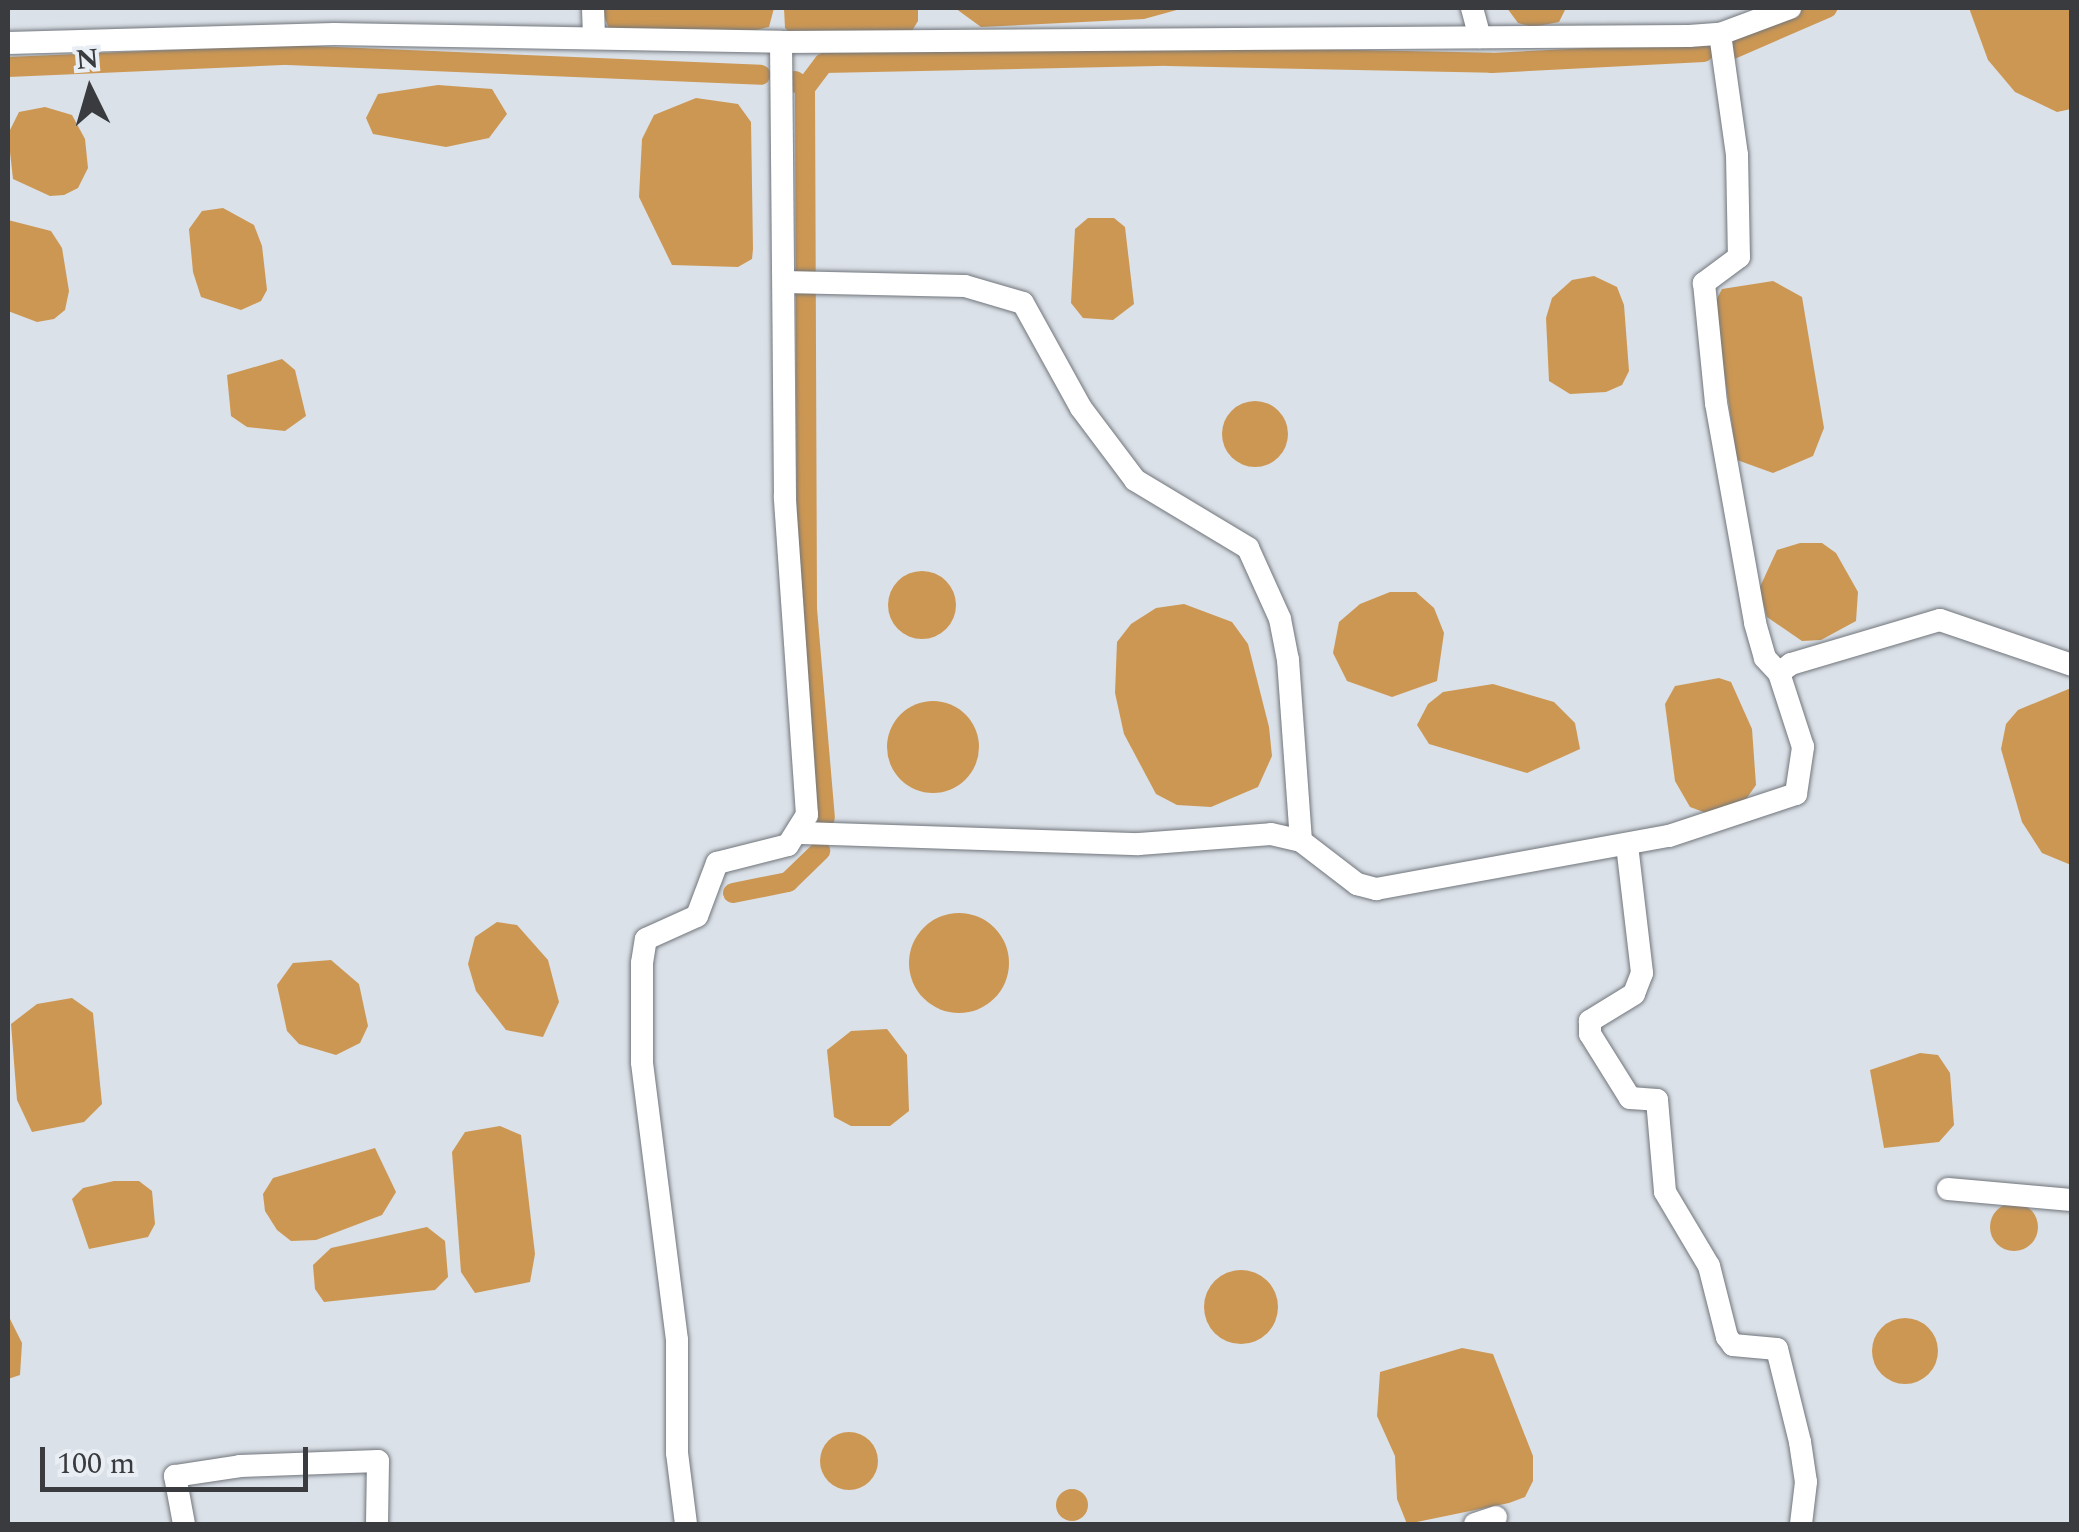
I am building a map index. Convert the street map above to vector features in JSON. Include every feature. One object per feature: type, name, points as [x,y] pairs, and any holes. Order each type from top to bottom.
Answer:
[{"type":"street","points":[[593,8],[594,38]]},
{"type":"street","points":[[1472,8],[1480,37]]},
{"type":"street","points":[[8,44],[334,34],[781,42],[1720,34],[1790,8]]},
{"type":"street","points":[[686,1524],[677,1453],[677,1340],[642,1062],[642,962],[646,939],[698,916],[717,862],[788,845],[802,833],[1044,843],[1271,834],[1301,841],[1358,884],[1376,889],[1627,845],[1725,820],[1796,794],[1803,747],[1779,673],[1765,658],[1755,623],[1716,403],[1704,283],[1739,257],[1742,209],[1720,34]]},
{"type":"street","points":[[781,42],[785,498],[806,792],[802,833]]},
{"type":"street","points":[[784,282],[965,286],[1023,303],[1081,408],[1135,480],[1248,548],[1286,646],[1301,841]]},
{"type":"street","points":[[1779,673],[1791,664],[1940,620],[2072,665]]},
{"type":"street","points":[[1627,845],[1642,973],[1634,994],[1590,1021],[1590,1034],[1630,1098],[1657,1100],[1665,1192],[1708,1266],[1727,1337],[1732,1345],[1777,1349],[1806,1482],[1801,1524]]},
{"type":"street","points":[[1948,1188],[2072,1200]]},
{"type":"street","points":[[184,1524],[175,1476],[240,1466],[378,1460],[377,1524]]},
{"type":"shaded area","points":[[601,8],[774,8],[769,27],[756,30],[609,29]]},
{"type":"shaded area","points":[[784,8],[918,8],[918,21],[910,34],[794,37],[785,28]]},
{"type":"shaded area","points":[[955,8],[1184,8],[1144,19],[981,27]]},
{"type":"shaded area","points":[[1507,8],[1566,8],[1559,22],[1533,27],[1518,23]]},
{"type":"shaded area","points":[[1969,8],[2071,8],[2071,109],[2057,112],[2015,92],[1988,60]]},
{"type":"shaded area","points":[[438,85],[492,89],[507,114],[489,138],[446,147],[373,134],[366,118],[378,94]]},
{"type":"shaded area","points":[[696,98],[738,104],[751,122],[753,249],[752,259],[738,267],[672,265],[639,197],[642,139],[654,115]]},
{"type":"shaded area","points":[[45,107],[72,115],[85,139],[88,168],[78,188],[64,195],[50,196],[13,179],[8,134],[19,112]]},
{"type":"shaded area","points":[[223,208],[254,225],[262,246],[267,290],[261,301],[241,310],[201,297],[193,272],[189,229],[202,211]]},
{"type":"shaded area","points":[[1088,218],[1114,218],[1125,227],[1134,304],[1113,320],[1083,318],[1071,303],[1075,229]]},
{"type":"shaded area","points":[[8,220],[51,231],[62,248],[69,291],[65,310],[54,319],[37,322],[8,311]]},
{"type":"shaded area","points":[[1594,276],[1617,287],[1624,305],[1629,371],[1622,385],[1606,392],[1570,394],[1549,381],[1546,318],[1552,298],[1572,280]]},
{"type":"shaded area","points":[[1773,281],[1802,297],[1824,428],[1813,456],[1773,473],[1737,460],[1714,304],[1722,289]]},
{"type":"shaded area","points":[[282,359],[295,370],[306,416],[285,431],[247,427],[231,416],[227,375]]},
{"type":"shaded area","points":[[1255,401],[1278,411],[1288,434],[1278,457],[1255,467],[1232,457],[1222,434],[1232,411]]},
{"type":"shaded area","points":[[1800,543],[1822,543],[1836,553],[1858,592],[1856,621],[1821,640],[1802,641],[1767,617],[1759,589],[1777,550]]},
{"type":"shaded area","points":[[922,571],[946,581],[956,605],[946,629],[922,639],[898,629],[888,605],[898,581]]},
{"type":"shaded area","points":[[1390,592],[1416,592],[1434,608],[1444,633],[1437,681],[1392,697],[1347,681],[1333,653],[1339,622],[1360,604]]},
{"type":"shaded area","points":[[1184,604],[1232,622],[1248,644],[1269,727],[1272,756],[1258,787],[1211,807],[1177,805],[1156,794],[1124,734],[1115,693],[1117,642],[1131,624],[1156,608]]},
{"type":"shaded area","points":[[1719,678],[1731,682],[1752,729],[1756,785],[1742,805],[1709,814],[1690,807],[1675,781],[1665,704],[1675,686]]},
{"type":"shaded area","points":[[1493,684],[1554,702],[1575,723],[1580,749],[1527,773],[1429,744],[1417,725],[1428,704],[1443,692]]},
{"type":"shaded area","points":[[2072,688],[2071,865],[2042,853],[2022,822],[2001,749],[2006,724],[2018,710]]},
{"type":"shaded area","points":[[933,701],[950,705],[965,715],[975,730],[979,747],[975,764],[965,779],[950,789],[933,793],[916,789],[901,779],[891,764],[887,747],[891,730],[901,715],[916,705]]},
{"type":"shaded area","points":[[959,913],[978,917],[994,928],[1005,944],[1009,963],[1005,982],[994,998],[978,1009],[959,1013],[940,1009],[924,998],[913,982],[909,963],[913,944],[924,928],[940,917]]},
{"type":"shaded area","points":[[497,922],[517,925],[548,960],[559,1002],[543,1037],[506,1030],[476,991],[468,964],[475,937]]},
{"type":"shaded area","points":[[331,960],[359,984],[368,1026],[360,1043],[336,1055],[299,1044],[287,1031],[277,985],[293,963]]},
{"type":"shaded area","points":[[72,998],[93,1013],[102,1104],[84,1122],[32,1132],[17,1100],[11,1024],[37,1004]]},
{"type":"shaded area","points":[[887,1029],[907,1055],[909,1111],[890,1126],[851,1126],[834,1117],[827,1050],[851,1031]]},
{"type":"shaded area","points":[[1920,1053],[1938,1055],[1950,1073],[1954,1125],[1939,1142],[1884,1148],[1870,1070]]},
{"type":"shaded area","points":[[500,1126],[521,1135],[535,1254],[530,1282],[475,1293],[461,1272],[452,1152],[465,1132]]},
{"type":"shaded area","points":[[375,1148],[396,1192],[382,1215],[316,1240],[291,1241],[277,1230],[265,1211],[263,1194],[273,1178]]},
{"type":"shaded area","points":[[114,1181],[139,1181],[152,1191],[155,1224],[148,1237],[89,1249],[72,1199],[83,1188]]},
{"type":"shaded area","points":[[2014,1203],[2031,1210],[2038,1227],[2031,1244],[2014,1251],[1997,1244],[1990,1227],[1997,1210]]},
{"type":"shaded area","points":[[427,1227],[445,1241],[448,1277],[435,1290],[324,1302],[315,1289],[313,1265],[331,1248]]},
{"type":"shaded area","points":[[1241,1270],[1255,1272],[1267,1281],[1276,1293],[1276,1321],[1267,1333],[1255,1342],[1241,1344],[1227,1342],[1215,1333],[1206,1321],[1204,1307],[1206,1293],[1215,1281],[1227,1272]]},
{"type":"shaded area","points":[[8,1315],[22,1343],[20,1375],[8,1379]]},
{"type":"shaded area","points":[[1905,1318],[1928,1328],[1938,1351],[1928,1374],[1905,1384],[1882,1374],[1872,1351],[1882,1328]]},
{"type":"shaded area","points":[[1462,1348],[1493,1354],[1533,1456],[1533,1481],[1525,1497],[1509,1503],[1407,1524],[1397,1499],[1395,1456],[1377,1416],[1380,1372]]},
{"type":"shaded area","points":[[849,1432],[870,1440],[878,1461],[870,1482],[849,1490],[828,1482],[820,1461],[828,1440]]},
{"type":"shaded area","points":[[1072,1489],[1084,1493],[1088,1505],[1084,1517],[1072,1521],[1060,1517],[1056,1505],[1060,1493]]},
{"type":"waterway","points":[[1730,50],[1827,8]]},
{"type":"waterway","points":[[805,88],[824,63],[1168,56],[1492,63],[1704,52]]},
{"type":"waterway","points":[[8,67],[288,55],[761,75]]},
{"type":"waterway","points":[[795,81],[805,88],[807,609],[825,817]]},
{"type":"waterway","points":[[733,893],[788,882],[820,851]]}]
